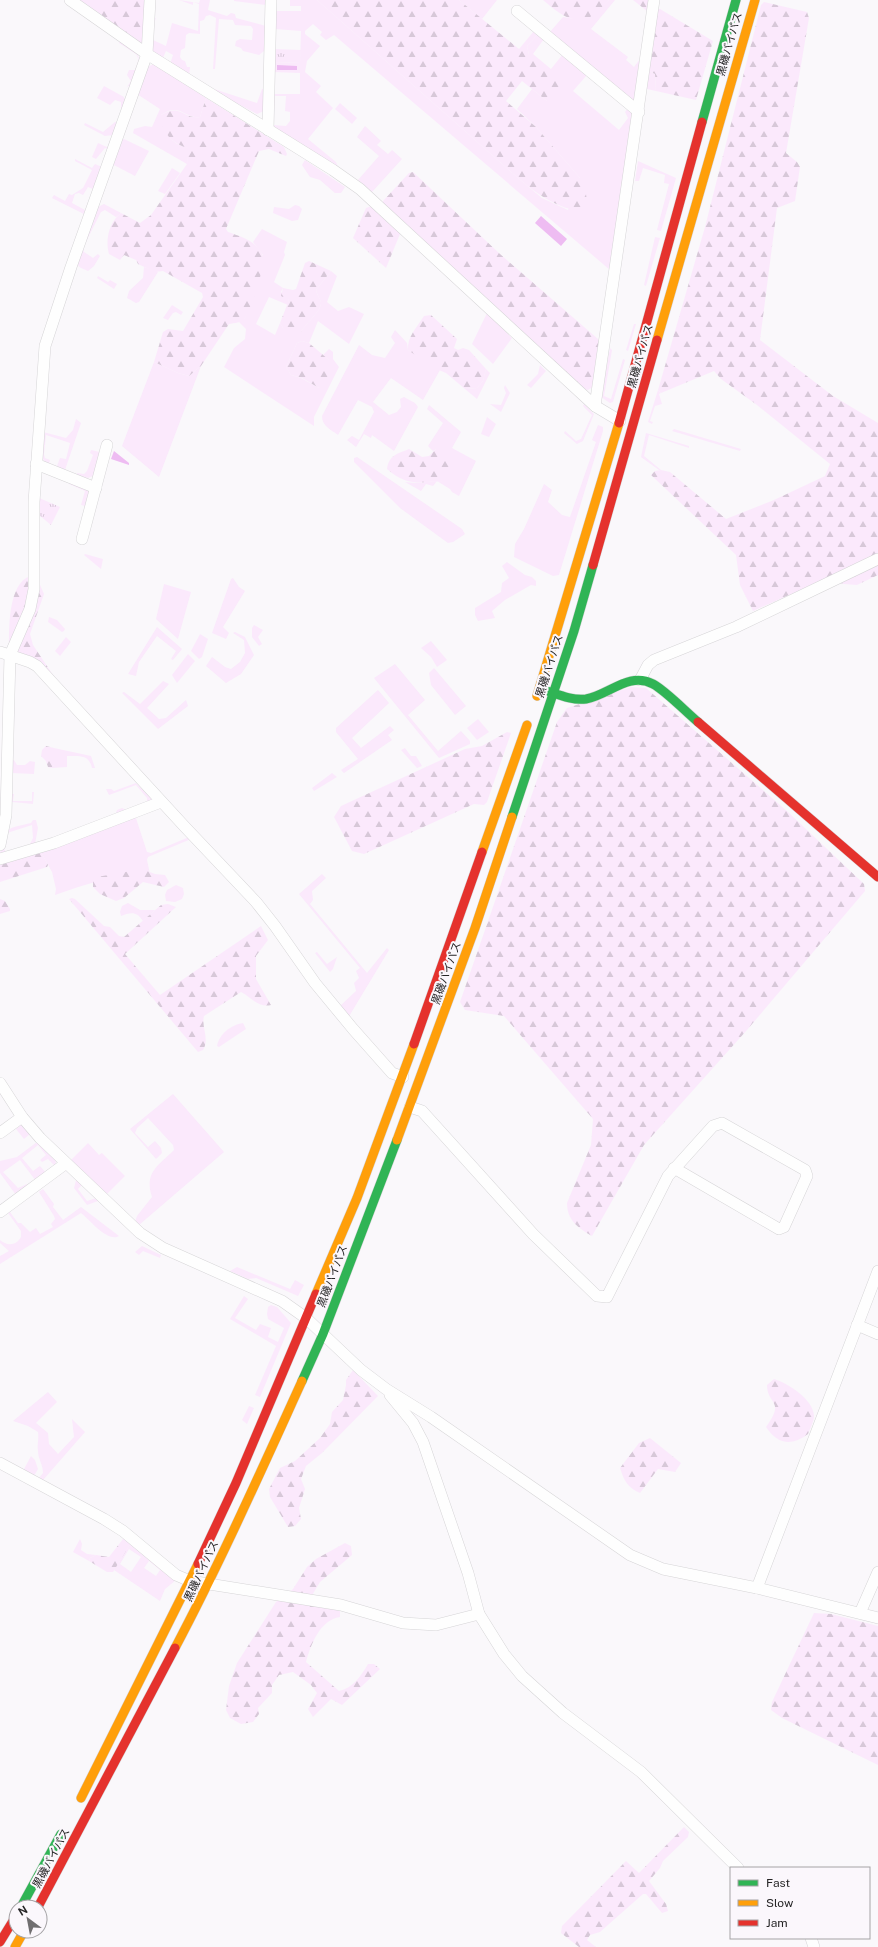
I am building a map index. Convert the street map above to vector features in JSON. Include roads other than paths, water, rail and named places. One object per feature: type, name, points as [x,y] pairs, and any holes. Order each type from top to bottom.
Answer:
[{"type":"main road","name":"黒磯バイパス","points":[[74,1809],[190,1581],[236,1483],[357,1198],[403,1077],[532,712],[620,420],[736,0]]},
{"type":"main road","name":"黒磯バイパス","points":[[42,1899],[115,1764],[209,1583],[323,1334],[410,1107],[475,928],[574,631],[755,0]]},
{"type":"main road","points":[[620,420],[633,425]]},
{"type":"main road","points":[[539,689],[576,699],[586,699],[594,697],[626,681],[640,680],[653,684],[878,878]]},
{"type":"main road","name":"黒磯バイパス","points":[[25,1899],[67,1823]]},
{"type":"main road","points":[[0,1942],[8,1929]]},
{"type":"street","points":[[70,0],[147,54],[333,170],[360,189],[595,406],[620,420]]},
{"type":"street","points":[[0,845],[6,815],[5,653],[30,609],[34,589],[34,502],[45,346],[66,281],[147,54],[150,0]]},
{"type":"street","points":[[268,130],[271,0]]},
{"type":"street","points":[[595,406],[639,112],[654,0]]},
{"type":"street","points":[[518,10],[639,112]]},
{"type":"street","points":[[82,539],[107,445]]},
{"type":"street","points":[[36,464],[96,488]]},
{"type":"street","points":[[640,680],[648,665],[654,660],[736,627],[878,559]]},
{"type":"street","points":[[5,653],[37,666],[161,802],[256,902],[275,926],[315,983],[392,1073],[403,1077]]},
{"type":"street","points":[[0,859],[54,842],[161,802]]},
{"type":"street","points":[[0,1084],[22,1117],[65,1164],[140,1233],[163,1248],[282,1301],[306,1318],[362,1370],[386,1389],[431,1417],[630,1555],[663,1569],[757,1588],[878,1618]]},
{"type":"street","points":[[410,1107],[422,1112],[533,1234],[597,1296],[607,1297],[668,1176],[674,1168],[713,1126],[722,1123],[805,1170],[807,1176],[784,1227],[779,1229],[674,1168]]},
{"type":"street","points":[[0,1134],[22,1117]]},
{"type":"street","points":[[0,1212],[65,1164]]},
{"type":"street","points":[[757,1588],[878,1271]]},
{"type":"street","points":[[857,1325],[878,1334]]},
{"type":"street","points":[[386,1389],[413,1423],[423,1442],[468,1573],[479,1614],[504,1654],[522,1676],[563,1713],[641,1772],[737,1867]]},
{"type":"street","points":[[0,1463],[123,1531],[176,1575],[190,1581],[341,1605],[403,1623],[436,1624],[479,1614]]},
{"type":"street","points":[[860,1613],[878,1572]]}]
